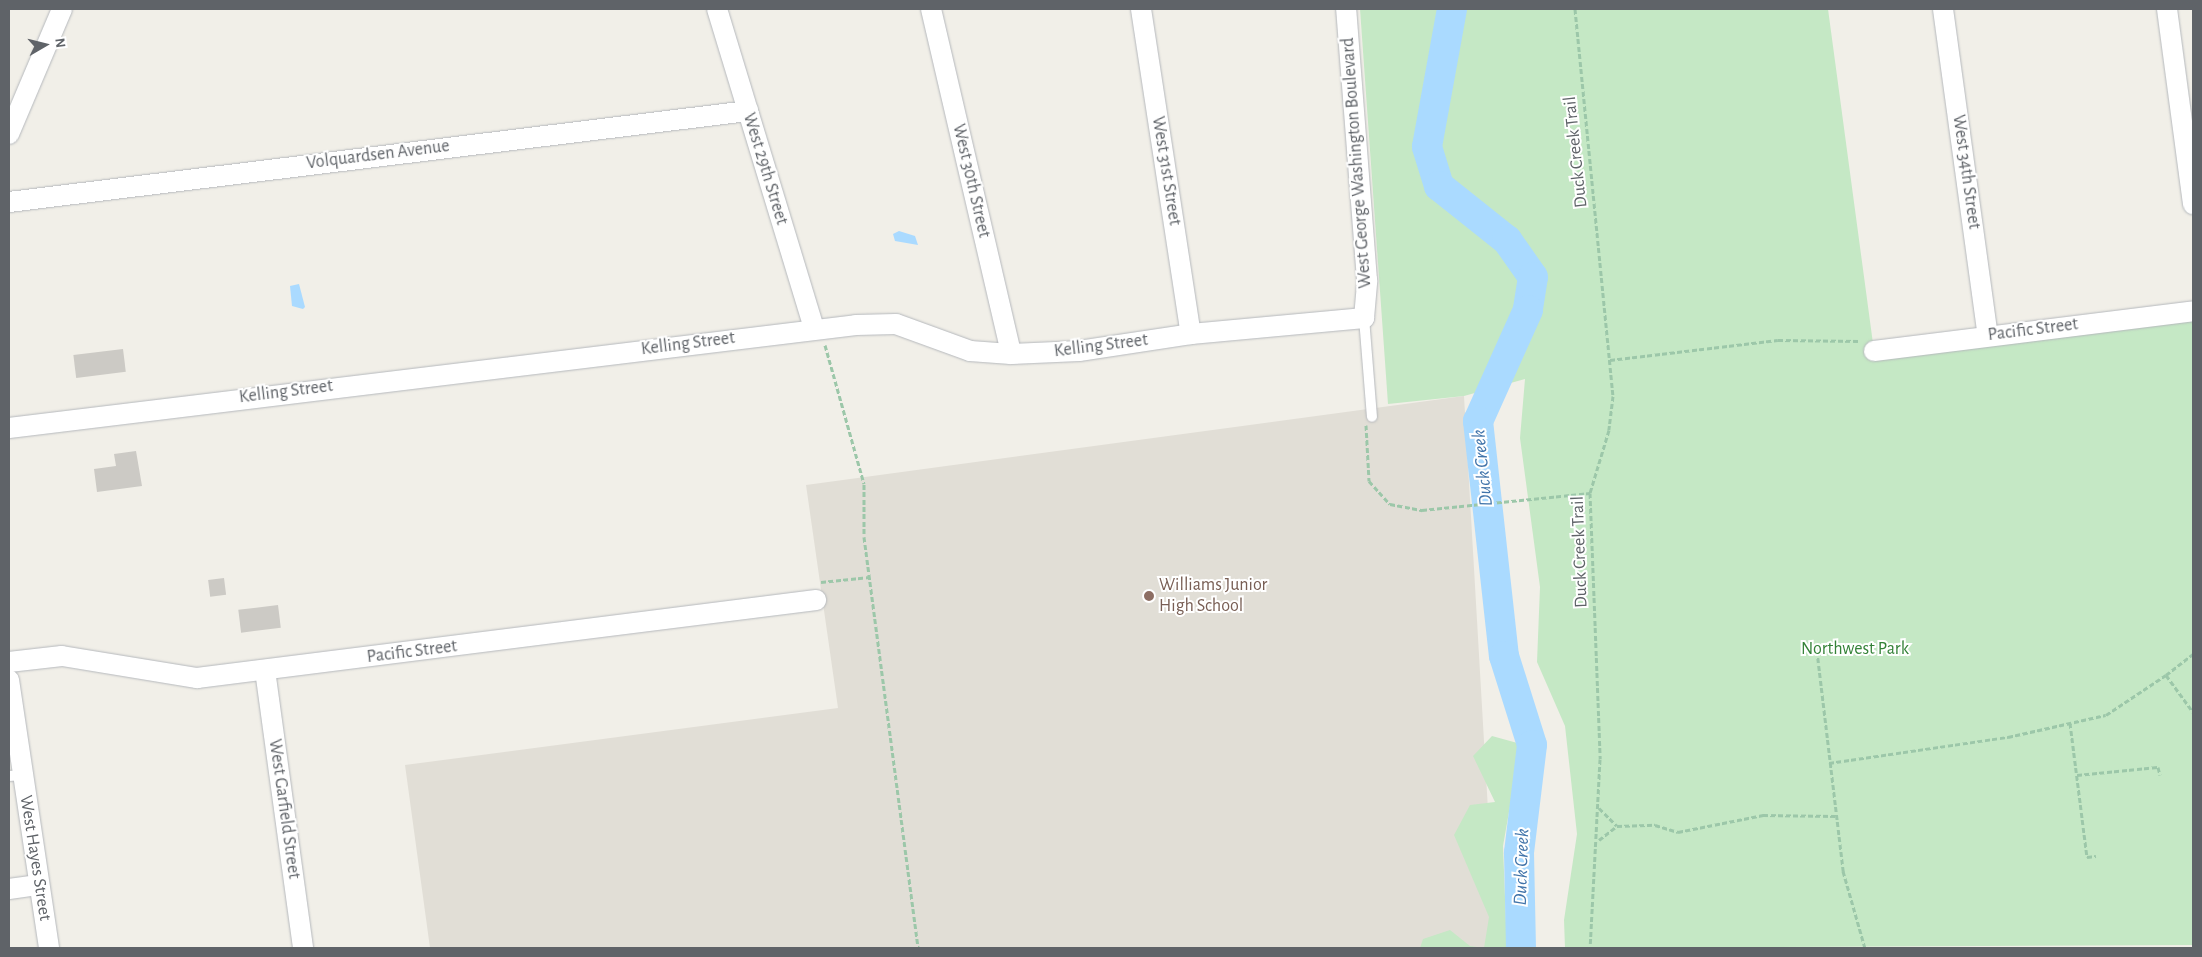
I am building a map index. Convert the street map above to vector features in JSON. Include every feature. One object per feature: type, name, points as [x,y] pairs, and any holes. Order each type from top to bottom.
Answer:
[{"type":"street","points":[[9,134],[62,9]]},
{"type":"street","name":"West 29th Street","points":[[717,9],[814,329]]},
{"type":"street","name":"West 30th Street","points":[[931,9],[1011,354]]},
{"type":"street","name":"West 31st Street","points":[[1141,9],[1191,334]]},
{"type":"street","name":"West George Washington Boulevard","points":[[1346,9],[1367,280],[1364,318]]},
{"type":"street","name":"West 34th Street","points":[[1943,9],[1988,336]]},
{"type":"street","points":[[2167,9],[2193,204]]},
{"type":"street","name":"Volquardsen Avenue","points":[[9,202],[748,111]]},
{"type":"street","name":"Pacific Street","points":[[1874,351],[2193,311]]},
{"type":"street","name":"Kelling Street","points":[[9,428],[814,329],[896,324],[970,351],[1011,354],[1079,351],[1191,334],[1364,318]]},
{"type":"street","name":"Pacific Street","points":[[9,662],[62,656],[197,678],[816,600]]},
{"type":"street","name":"West Garfield Street","points":[[265,670],[303,948]]},
{"type":"street","name":"West Hayes Street","points":[[9,680],[16,775],[40,886],[49,948]]},
{"type":"street","points":[[9,889],[40,886]]},
{"type":"lane","points":[[1364,318],[1372,416]]},
{"type":"path","name":"Duck Creek Trail","points":[[1575,9],[1610,360],[1609,430],[1590,493],[1599,808],[1599,841],[1590,948]]},
{"type":"path","points":[[814,329],[824,341],[862,469],[870,577],[918,948]]},
{"type":"path","points":[[1610,360],[1778,340],[1856,338],[1874,351]]},
{"type":"path","points":[[1372,416],[1363,430],[1369,481],[1390,504],[1422,510],[1590,493]]},
{"type":"path","points":[[816,600],[819,583],[870,577]]},
{"type":"path","points":[[1816,643],[1843,872],[1864,948]]},
{"type":"path","points":[[1829,763],[1990,740],[2106,715],[2166,675],[2193,654]]},
{"type":"path","points":[[2166,675],[2193,712]]},
{"type":"path","points":[[2070,723],[2088,856],[2096,856]]},
{"type":"path","points":[[2076,775],[2158,767],[2160,775]]},
{"type":"path","points":[[1599,808],[1617,826]]},
{"type":"path","points":[[1599,841],[1617,826],[1655,825],[1678,832],[1762,815],[1836,816]]},
{"type":"shaded area","name":"Williams Junior High School","points":[[1464,396],[1496,948],[430,948],[405,765],[838,708],[806,485]]},
{"type":"green space","name":"Northwest Park","points":[[1360,9],[1828,9],[1874,351],[2193,311],[2193,945],[1565,948],[1564,920],[1577,834],[1565,726],[1537,662],[1540,587],[1520,438],[1525,379],[1464,396],[1388,404]]},
{"type":"green space","points":[[1492,736],[1521,744],[1503,846],[1507,948],[1484,948],[1489,917],[1454,835],[1470,805],[1495,802],[1473,756]]},
{"type":"green space","points":[[1450,930],[1470,946],[1484,948],[1420,948],[1423,939]]},
{"type":"water","points":[[899,231],[915,236],[918,245],[895,241],[893,234]]},
{"type":"water","points":[[299,284],[305,307],[303,309],[292,306],[290,286]]},
{"type":"building","points":[[123,349],[126,372],[76,378],[73,355]]},
{"type":"building","points":[[136,451],[142,486],[97,492],[94,469],[116,466],[114,454]]},
{"type":"building","points":[[224,578],[226,595],[210,597],[208,580]]},
{"type":"building","points":[[278,605],[281,628],[241,633],[238,610]]},
{"type":"waterway","name":"Duck Creek","points":[[1452,9],[1427,147],[1439,186],[1507,240],[1533,277],[1528,310],[1478,421],[1504,656],[1532,745],[1519,853],[1521,948]]},
{"type":"place","name":"Williams Junior High School","points":[[1149,596]]}]
